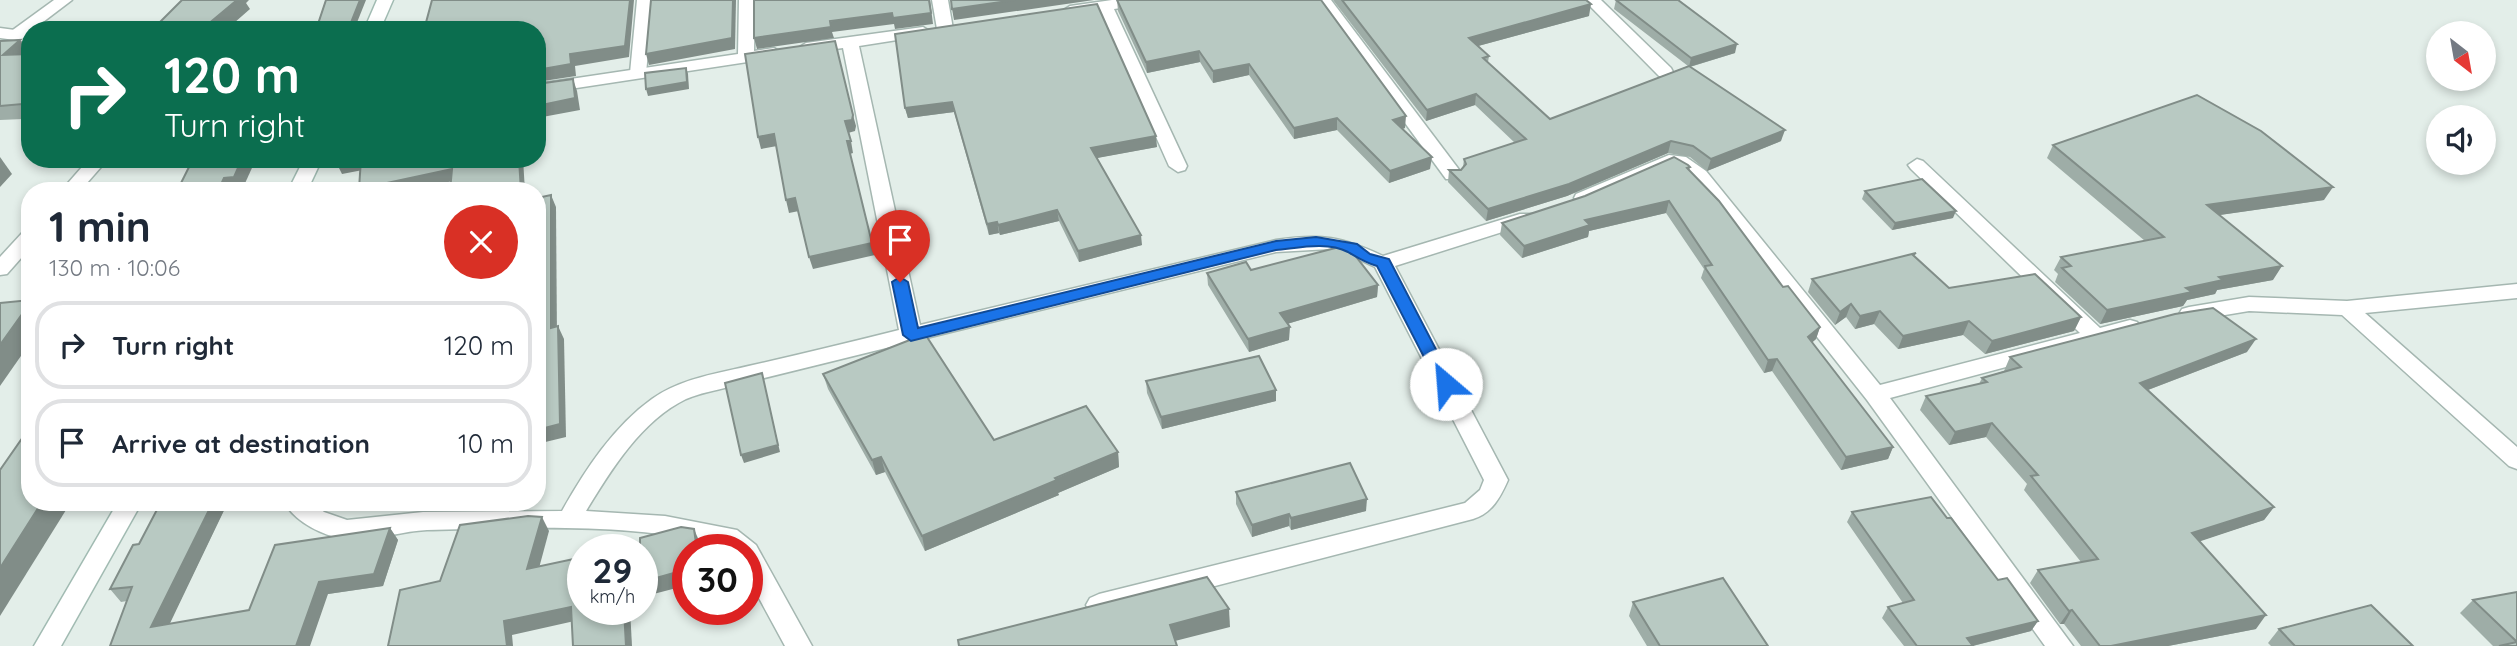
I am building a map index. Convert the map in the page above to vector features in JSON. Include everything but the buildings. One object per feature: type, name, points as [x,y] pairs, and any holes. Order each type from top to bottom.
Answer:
[{"type":"street","points":[[35,21],[64,0]]},
{"type":"street","points":[[376,21],[385,0]]},
{"type":"street","points":[[638,74],[645,0]]},
{"type":"street","points":[[747,0],[747,57]]},
{"type":"street","points":[[546,88],[951,28],[940,0]]},
{"type":"street","points":[[1051,13],[1144,0]]},
{"type":"street","points":[[1323,0],[1453,175]]},
{"type":"street","points":[[1592,0],[1665,72]]},
{"type":"street","points":[[1105,6],[1178,166]]},
{"type":"street","points":[[850,42],[911,335]]},
{"type":"street","points":[[569,520],[586,488],[627,438],[650,412],[676,395],[728,379],[1292,243],[1332,243],[1352,248],[1364,257],[1383,263],[1557,208],[1669,160],[1680,161],[1699,175],[1713,191],[1875,394],[2060,646]]},
{"type":"street","points":[[1917,165],[2095,335]]},
{"type":"street","points":[[78,182],[91,168]]},
{"type":"street","points":[[0,269],[16,245]]},
{"type":"street","points":[[1073,613],[1162,587],[1473,510],[1489,496],[1496,480],[1383,263]]},
{"type":"street","points":[[1875,394],[2095,335],[2249,304],[2347,308],[2517,291]]},
{"type":"street","points":[[2347,308],[2517,460]]},
{"type":"street","points":[[47,646],[125,511]]},
{"type":"street","points":[[306,511],[315,519],[347,530],[423,522],[569,520],[665,525],[716,534]]},
{"type":"street","points":[[763,581],[799,646]]},
{"type":"route","points":[[900,282],[911,335],[1276,246],[1292,243],[1332,243],[1352,248],[1364,257],[1383,263],[1446,384]]}]
